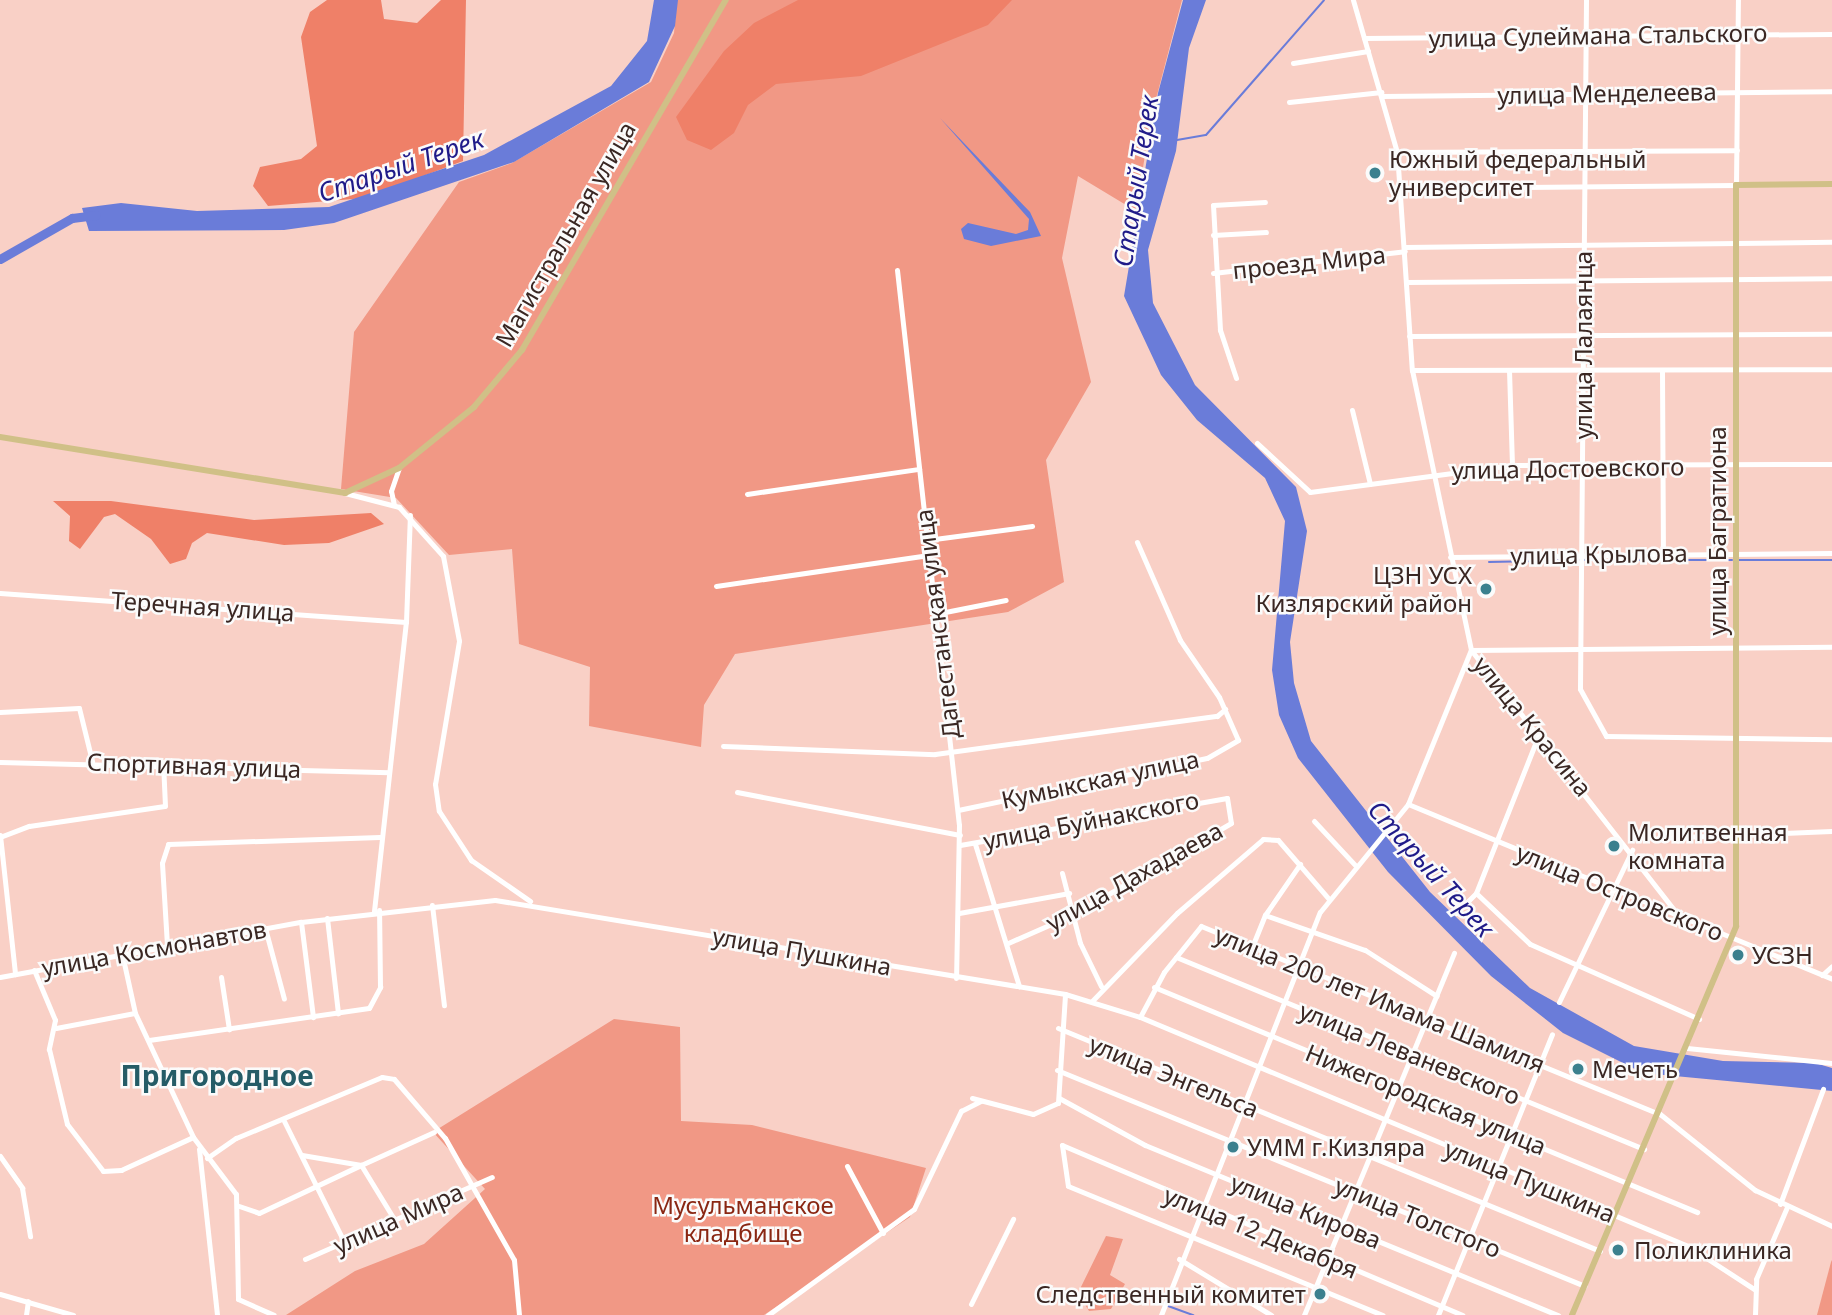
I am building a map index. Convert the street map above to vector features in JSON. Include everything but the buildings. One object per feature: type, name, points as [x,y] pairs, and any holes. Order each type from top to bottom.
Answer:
[{"type":"main road","name":"Магистральная улица","points":[[345,493],[399,468],[474,407],[522,351],[726,0]]},
{"type":"main road","points":[[1736,185],[1832,184]]},
{"type":"main road","name":"улица Багратиона","points":[[1660,1114],[1732,937],[1739,833],[1736,647],[1736,185]]},
{"type":"main road","points":[[0,437],[345,493]]},
{"type":"main road","points":[[1572,1315],[1660,1114]]},
{"type":"street","name":"улица Красина","points":[[1353,0],[1397,152],[1412,370],[1430,472],[1471,650],[1540,731],[1632,850],[1678,915]]},
{"type":"street","name":"улица Лалаянца","points":[[1586,0],[1580,689],[1606,736],[1738,741]]},
{"type":"street","name":"улица Багратиона","points":[[1736,185],[1738,0]]},
{"type":"street","name":"улица Сулеймана Стальского","points":[[1364,38],[1586,32],[1832,34]]},
{"type":"street","points":[[1293,63],[1368,51]]},
{"type":"street","name":"улица Менделеева","points":[[1381,94],[1832,92]]},
{"type":"street","points":[[1289,102],[1381,94]]},
{"type":"street","points":[[1397,152],[1737,150]]},
{"type":"street","points":[[1401,188],[1736,185]]},
{"type":"street","name":"проезд Мира","points":[[1237,378],[1220,330],[1213,272],[1213,205],[1265,202]]},
{"type":"street","points":[[1213,235],[1266,232]]},
{"type":"street","name":"проезд Мира","points":[[1213,272],[1405,249],[1832,242]]},
{"type":"street","name":"Дагестанская улица","points":[[897,270],[958,810],[960,845],[956,978]]},
{"type":"street","points":[[1407,282],[1736,276],[1832,278]]},
{"type":"street","points":[[1409,336],[1832,334]]},
{"type":"street","points":[[1412,370],[1832,369]]},
{"type":"street","points":[[1509,370],[1512,465]]},
{"type":"street","points":[[1662,370],[1663,552]]},
{"type":"street","points":[[1352,410],[1370,484]]},
{"type":"street","points":[[1257,443],[1310,492],[1430,472]]},
{"type":"street","name":"улица Достоевского","points":[[1430,472],[1512,465],[1832,464]]},
{"type":"street","points":[[394,505],[391,491],[399,468]]},
{"type":"street","points":[[747,494],[919,469]]},
{"type":"street","name":"улица Пушкина","points":[[345,493],[394,505],[410,515],[443,556],[459,626],[435,784],[439,811],[471,860],[506,889],[540,904]]},
{"type":"street","points":[[149,1040],[369,1009],[380,984],[376,911],[380,837],[406,622],[410,515]]},
{"type":"street","points":[[927,540],[1032,526]]},
{"type":"street","points":[[723,747],[951,752],[1217,716],[1225,709],[1180,640],[1137,542]]},
{"type":"street","name":"улица Крылова","points":[[1450,557],[1663,552],[1832,553]]},
{"type":"street","points":[[716,586],[929,555]]},
{"type":"street","name":"Теречная улица","points":[[0,593],[406,622]]},
{"type":"street","points":[[935,614],[1006,600]]},
{"type":"street","points":[[1161,1315],[1188,1233],[1313,930],[1328,898],[1408,804],[1471,650],[1832,647]]},
{"type":"street","points":[[0,712],[79,708],[92,761]]},
{"type":"street","name":"Кумыкская улица","points":[[958,810],[1207,758],[1238,740],[1225,709]]},
{"type":"street","points":[[1456,913],[1476,893],[1494,841],[1540,731]]},
{"type":"street","points":[[1738,741],[1832,738]]},
{"type":"street","name":"Спортивная улица","points":[[0,762],[163,762],[389,772]]},
{"type":"street","points":[[0,839],[29,826],[165,806],[163,762]]},
{"type":"street","name":"улица Буйнакского","points":[[737,792],[960,835]]},
{"type":"street","name":"улица Буйнакского","points":[[960,845],[1221,795]]},
{"type":"street","name":"улица Дахадаева","points":[[1008,943],[1074,914],[1231,823],[1221,795]]},
{"type":"street","name":"улица Островского","points":[[1408,804],[1832,979]]},
{"type":"street","points":[[1314,821],[1356,866]]},
{"type":"street","points":[[1658,838],[1832,831]]},
{"type":"street","points":[[167,945],[162,863],[168,844],[380,837]]},
{"type":"street","name":"улица Космонавтов","points":[[0,839],[15,975],[301,922],[376,911],[495,900]]},
{"type":"street","points":[[1092,1001],[1101,986],[1253,844],[1278,840],[1328,898]]},
{"type":"street","points":[[975,844],[997,907],[1019,986]]},
{"type":"street","points":[[1559,1002],[1632,850]]},
{"type":"street","points":[[1252,947],[1265,915],[1300,864]]},
{"type":"street","points":[[1062,873],[1101,986]]},
{"type":"street","points":[[958,913],[1069,893]]},
{"type":"street","points":[[1476,893],[1530,944],[1699,1019]]},
{"type":"street","name":"улица Пушкина","points":[[495,900],[540,904],[956,978],[1065,994],[1092,1001],[1140,1017],[1255,1069],[1688,1246],[1754,1289]]},
{"type":"street","points":[[432,905],[444,1005]]},
{"type":"street","points":[[0,909],[8,908]]},
{"type":"street","points":[[1265,915],[1365,950],[1437,996]]},
{"type":"street","points":[[327,918],[338,1013]]},
{"type":"street","points":[[301,922],[313,1017]]},
{"type":"street","name":"улица 200 лет Имама Шамиля","points":[[1140,1017],[1154,987],[1202,926],[1660,1114],[1784,1205],[1832,1226]]},
{"type":"street","points":[[265,928],[284,999]]},
{"type":"street","points":[[1304,1315],[1454,953]]},
{"type":"street","points":[[122,954],[135,1013],[192,1137],[199,1149],[230,1184],[239,1206],[238,1299],[274,1315]]},
{"type":"street","name":"улица Леваневского","points":[[1176,957],[1411,1056],[1526,1099],[1644,1149]]},
{"type":"street","points":[[1822,975],[1832,966]]},
{"type":"street","points":[[34,970],[56,1028],[49,1049],[67,1124],[103,1171],[121,1170],[192,1137]]},
{"type":"street","points":[[0,977],[15,975]]},
{"type":"street","points":[[222,977],[229,1029]]},
{"type":"street","name":"Нижегородская улица","points":[[1154,987],[1512,1133],[1697,1212]]},
{"type":"street","points":[[972,1098],[1033,1114],[1059,1098],[1058,1028],[1065,994]]},
{"type":"street","points":[[56,1028],[135,1013]]},
{"type":"street","name":"улица Энгельса","points":[[1058,1028],[1600,1251]]},
{"type":"street","points":[[1438,1315],[1552,1034]]},
{"type":"street","points":[[1686,1050],[1832,1063]]},
{"type":"street","name":"улица Толстого","points":[[1057,1069],[1585,1286]]},
{"type":"street","points":[[207,1158],[283,1119],[382,1077],[408,1091],[434,1132],[445,1138],[468,1186],[514,1260],[519,1315]]},
{"type":"street","points":[[1755,1315],[1754,1289],[1823,1088]]},
{"type":"street","name":"улица Кирова","points":[[1059,1098],[1108,1128],[1213,1174],[1558,1315]]},
{"type":"street","points":[[768,1315],[883,1234],[918,1204],[961,1111],[981,1101]]},
{"type":"street","points":[[283,1119],[320,1185],[344,1242]]},
{"type":"street","points":[[239,1206],[259,1213],[434,1132]]},
{"type":"street","name":"улица 12 Декабря","points":[[1188,1233],[1068,1186],[1062,1145],[1199,1208],[1462,1315]]},
{"type":"street","points":[[199,1149],[217,1315]]},
{"type":"street","points":[[302,1154],[361,1165],[373,1175],[394,1219]]},
{"type":"street","points":[[0,1156],[22,1188],[30,1236]]},
{"type":"street","points":[[373,1175],[377,1160]]},
{"type":"street","points":[[846,1166],[883,1234]]},
{"type":"street","name":"улица Мира","points":[[305,1259],[492,1177]]},
{"type":"street","points":[[971,1304],[1013,1219]]},
{"type":"street","points":[[1188,1233],[1383,1315]]},
{"type":"street","points":[[1179,1259],[1272,1315]]},
{"type":"street","points":[[0,1294],[73,1315]]},
{"type":"street","points":[[26,1315],[28,1301]]},
{"type":"green space","points":[[677,0],[1182,0],[1151,118],[1136,211],[1078,176],[1062,258],[1091,382],[1046,460],[1064,582],[1008,612],[735,654],[704,705],[701,747],[589,726],[590,667],[519,644],[512,549],[449,555],[396,498],[341,489],[354,332],[459,182],[512,163],[651,82],[674,33]]},
{"type":"green space","name":"Мусульманское кладбище","points":[[614,1019],[680,1027],[681,1121],[752,1125],[926,1168],[910,1217],[764,1315],[286,1315],[355,1271],[424,1244],[485,1189],[433,1132]]},
{"type":"green space","points":[[1106,1236],[1123,1239],[1110,1275],[1125,1284],[1111,1309],[1089,1311],[1078,1293]]},
{"type":"green space","points":[[1832,1260],[1832,1315],[1817,1315],[1831,1262]]},
{"type":"shaded area","points":[[327,0],[381,0],[384,19],[417,23],[441,0],[466,0],[463,161],[365,198],[268,206],[253,186],[260,167],[301,159],[317,146],[301,37],[310,12]]},
{"type":"shaded area","points":[[798,0],[1012,0],[988,25],[861,76],[776,84],[748,105],[734,133],[711,150],[687,140],[676,117],[724,51],[754,23]]},
{"type":"shaded area","points":[[53,501],[111,501],[254,520],[371,513],[384,524],[329,543],[284,545],[207,533],[192,543],[186,559],[170,564],[151,539],[115,514],[104,517],[80,549],[69,541],[70,516]]},
{"type":"water","points":[[654,0],[678,0],[675,26],[649,82],[514,162],[334,223],[284,230],[89,231],[82,208],[121,203],[197,211],[329,207],[484,155],[611,86],[647,41]]},
{"type":"water","points":[[1183,0],[1206,0],[1189,48],[1176,151],[1148,250],[1153,303],[1195,385],[1296,487],[1307,531],[1290,642],[1294,683],[1311,741],[1430,892],[1530,988],[1634,1046],[1723,1061],[1815,1063],[1832,1068],[1832,1091],[1643,1073],[1563,1033],[1491,976],[1388,872],[1298,758],[1279,715],[1272,670],[1285,521],[1265,478],[1197,420],[1161,375],[1124,296],[1158,93]]},
{"type":"water","points":[[940,118],[1030,212],[1041,236],[991,246],[964,239],[961,229],[968,223],[1016,234],[1028,230],[1029,219]]},
{"type":"waterway","points":[[1177,140],[1206,135],[1324,0]]},
{"type":"waterway","name":"Старый Терек","points":[[0,259],[72,218],[96,215]]},
{"type":"waterway","points":[[1489,562],[1579,560]]},
{"type":"waterway","points":[[1584,560],[1732,560]]},
{"type":"waterway","points":[[1738,560],[1832,560]]},
{"type":"waterway","points":[[1168,1306],[1193,1315]]},
{"type":"place","name":"Южный федеральный университет","points":[[1375,173]]},
{"type":"place","name":"ЦЗН УСХ Кизлярский район","points":[[1486,589]]},
{"type":"place","name":"Молитвенная комната","points":[[1614,846]]},
{"type":"place","name":"УСЗН","points":[[1738,955]]},
{"type":"place","name":"Мечеть","points":[[1578,1069]]},
{"type":"place","name":"УММ г.Кизляра","points":[[1233,1147]]},
{"type":"place","name":"Поликлиника","points":[[1618,1250]]},
{"type":"place","name":"Следственный комитет","points":[[1320,1294]]},
{"type":"district","name":"Пригородное","points":[[217,1075]]}]
